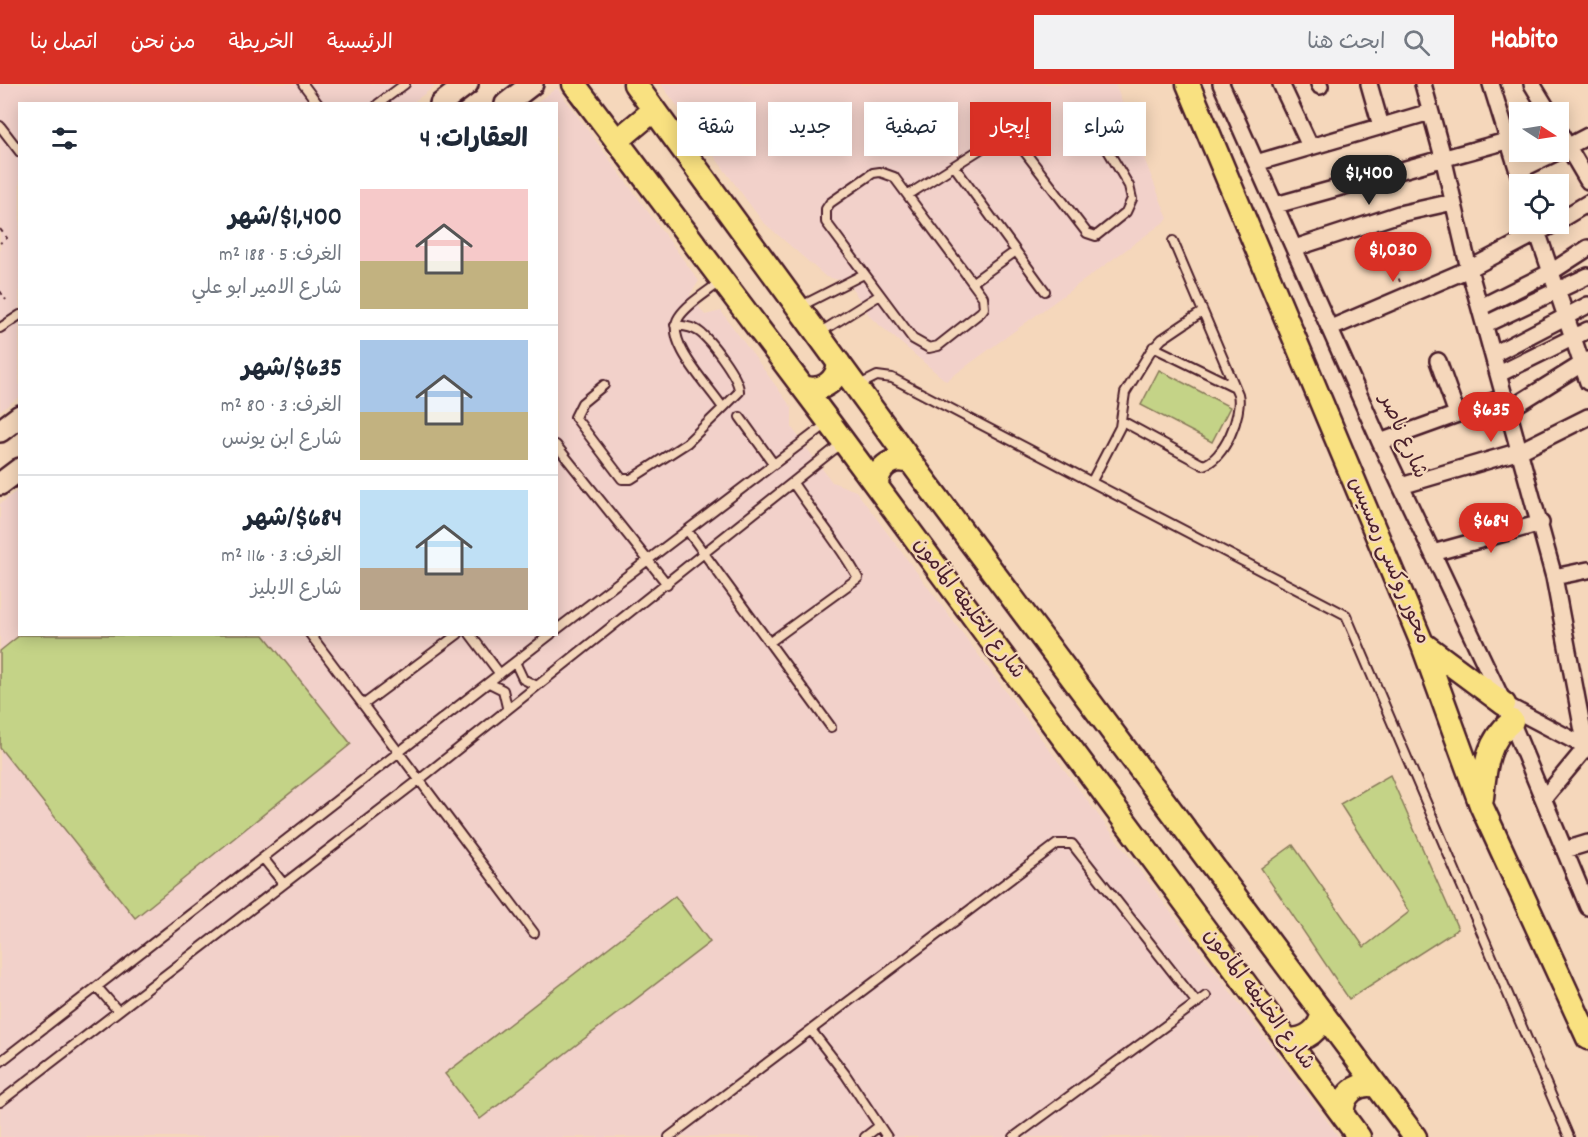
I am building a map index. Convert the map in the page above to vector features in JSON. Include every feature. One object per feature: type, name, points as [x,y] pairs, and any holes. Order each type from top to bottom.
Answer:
[{"type":"main road","name":"شارع الخليفه المأمون","points":[[574,84],[877,486],[1359,1137]]},
{"type":"main road","name":"شارع الخليفه المأمون","points":[[635,84],[912,463],[1415,1137]]},
{"type":"main road","name":"محور روكسى رمسيس","points":[[1188,84],[1422,643],[1481,805],[1588,1038]]},
{"type":"main road","points":[[617,141],[654,110]]},
{"type":"main road","points":[[803,387],[814,389],[829,383],[836,374],[839,363]]},
{"type":"main road","points":[[877,486],[878,474],[885,465],[895,460],[912,463]]},
{"type":"main road","points":[[1422,643],[1508,712],[1486,759],[1481,805]]},
{"type":"main road","points":[[1289,1040],[1297,1040],[1311,1034],[1321,1021],[1323,1013]]},
{"type":"main road","points":[[1343,1115],[1345,1099],[1351,1090],[1366,1084],[1377,1086]]},
{"type":"street","points":[[444,102],[467,84]]},
{"type":"street","points":[[509,102],[532,84]]},
{"type":"street","name":"شارع ناصر","points":[[1221,84],[1380,442],[1508,712],[1545,797],[1588,907]]},
{"type":"street","points":[[1281,84],[1310,146]]},
{"type":"street","points":[[1369,84],[1381,126]]},
{"type":"street","points":[[1423,84],[1469,268],[1541,523],[1554,577],[1587,746]]},
{"type":"street","points":[[1491,84],[1509,137]]},
{"type":"street","points":[[1532,84],[1543,102]]},
{"type":"street","points":[[1256,163],[1430,112]]},
{"type":"street","points":[[1569,146],[1588,136]]},
{"type":"street","points":[[1276,206],[1443,157],[1509,140]]},
{"type":"street","points":[[1569,159],[1588,181]]},
{"type":"street","points":[[1526,174],[1543,162]]},
{"type":"street","points":[[1295,248],[1389,217],[1454,202]]},
{"type":"street","points":[[1569,214],[1588,203]]},
{"type":"street","points":[[1331,328],[1469,268],[1527,234]]},
{"type":"street","points":[[1538,234],[1573,338],[1585,362],[1588,382]]},
{"type":"street","points":[[1481,307],[1551,272],[1588,248]]},
{"type":"street","points":[[1486,324],[1588,276]]},
{"type":"street","points":[[1494,354],[1588,305]]},
{"type":"street","points":[[1499,374],[1588,330]]},
{"type":"street","points":[[1438,361],[1457,414]]},
{"type":"street","points":[[1380,442],[1457,414],[1507,404],[1585,362]]},
{"type":"street","points":[[1401,486],[1520,451],[1588,417]]},
{"type":"street","points":[[0,484],[18,470]]},
{"type":"street","points":[[1433,553],[1541,523]]},
{"type":"street","points":[[1554,577],[1588,570]]},
{"type":"street","points":[[1508,712],[1587,746]]},
{"type":"street","points":[[1545,797],[1587,746]]},
{"type":"street","points":[[1565,850],[1588,843]]},
{"type":"lane","points":[[303,84],[316,102]]},
{"type":"lane","points":[[381,102],[405,84]]},
{"type":"lane","points":[[1,131],[18,150]]},
{"type":"lane","points":[[908,195],[998,138],[1014,138],[1087,233],[1096,236],[1126,212],[1132,199],[1129,186],[1111,156]]},
{"type":"lane","points":[[954,166],[1045,291]]},
{"type":"lane","points":[[880,172],[894,177],[908,195],[973,282],[983,297],[984,308],[938,346],[929,348],[913,339],[864,274],[826,222],[826,209],[830,203],[873,173],[880,172]]},
{"type":"lane","points":[[1122,421],[1196,464],[1210,464],[1239,415],[1240,400],[1173,241]]},
{"type":"lane","points":[[973,282],[1016,251]]},
{"type":"lane","points":[[798,308],[864,274]]},
{"type":"lane","points":[[722,280],[680,315],[675,325],[678,344],[723,408]]},
{"type":"lane","points":[[818,334],[880,295]]},
{"type":"lane","points":[[1092,481],[1122,421],[1125,393],[1153,347],[1202,312]]},
{"type":"lane","points":[[0,328],[18,316]]},
{"type":"lane","points":[[604,385],[582,403],[575,417],[622,479],[631,479],[687,443],[739,392],[738,380],[706,337],[696,329],[675,325]]},
{"type":"lane","points":[[1153,347],[1235,387]]},
{"type":"lane","points":[[857,387],[869,378],[891,378],[1346,615],[1569,1137]]},
{"type":"lane","points":[[740,417],[773,463]]},
{"type":"lane","points":[[558,628],[829,422]]},
{"type":"lane","points":[[0,1102],[419,780],[534,685],[667,584],[844,442]]},
{"type":"lane","points":[[558,447],[667,584]]},
{"type":"lane","points":[[770,642],[858,578],[845,553],[835,544],[793,483]]},
{"type":"lane","points":[[687,530],[831,727]]},
{"type":"lane","points":[[311,636],[534,933]]},
{"type":"lane","points":[[363,705],[455,636]]},
{"type":"lane","points":[[472,636],[500,674]]},
{"type":"lane","points":[[0,1062],[548,636]]},
{"type":"lane","points":[[515,662],[523,679],[534,685]]},
{"type":"lane","points":[[489,682],[503,690],[507,707]]},
{"type":"lane","points":[[669,1137],[1057,844],[1072,843],[1197,1003]]},
{"type":"lane","points":[[263,858],[283,883]]},
{"type":"lane","points":[[97,987],[118,1011]]},
{"type":"lane","points":[[1014,1137],[1206,996]]},
{"type":"lane","points":[[811,1030],[845,1074],[878,1127],[887,1137]]},
{"type":"lane","points":[[865,1137],[878,1127]]},
{"type":"path","points":[[0,229],[7,238],[0,243]]},
{"type":"path","points":[[1390,253],[1406,296]]},
{"type":"path","points":[[0,291],[6,300]]},
{"type":"shaded area","points":[[0,84],[438,84],[413,102],[18,102],[18,398],[0,411]]},
{"type":"shaded area","points":[[661,84],[1115,84],[1122,102],[1063,102],[1063,156],[1143,156],[1168,219],[946,381],[871,318],[848,282],[826,277],[762,221],[714,156],[756,156],[756,102],[677,102],[677,106]]},
{"type":"shaded area","points":[[557,88],[699,281],[690,295],[705,315],[721,311],[792,408],[792,428],[832,482],[856,491],[1339,1137],[0,1137],[0,504],[18,490],[18,636],[558,636],[558,102],[536,102]]},
{"type":"green space","points":[[1159,370],[1230,407],[1212,442],[1141,405]]},
{"type":"green space","points":[[19,636],[265,636],[351,744],[135,918],[0,748],[0,651]]},
{"type":"green space","points":[[1390,775],[1458,929],[1349,999],[1261,868],[1293,845],[1364,947],[1409,912],[1340,804]]},
{"type":"green space","points":[[675,896],[710,942],[480,1119],[445,1074]]}]
